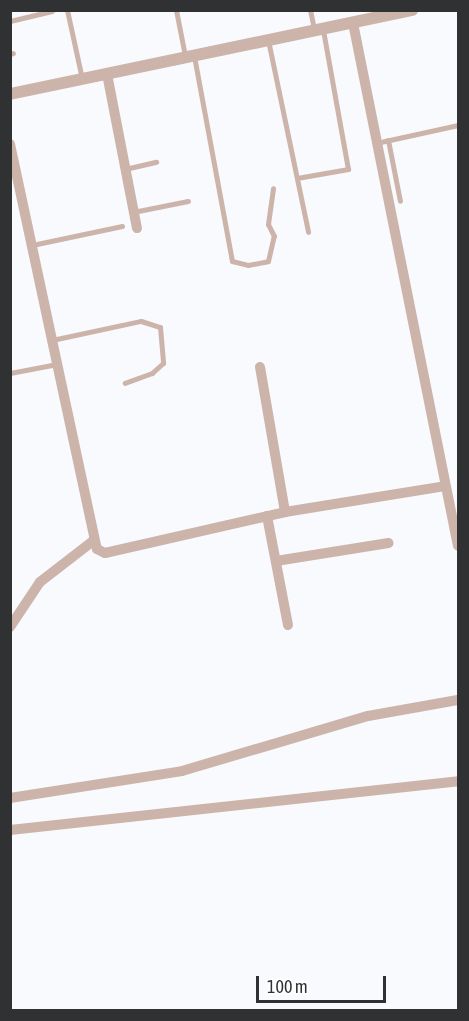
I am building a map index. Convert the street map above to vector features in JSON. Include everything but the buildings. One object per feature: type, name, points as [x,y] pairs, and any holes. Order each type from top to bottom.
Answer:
[{"type":"street","points":[[10,94],[412,10]]},
{"type":"street","points":[[352,23],[458,546]]},
{"type":"street","points":[[106,74],[136,228]]},
{"type":"street","points":[[10,144],[93,541],[97,549],[105,552],[285,512],[445,486]]},
{"type":"street","points":[[260,367],[285,512]]},
{"type":"street","points":[[267,516],[288,625]]},
{"type":"street","points":[[10,627],[40,582],[93,541]]},
{"type":"street","points":[[276,561],[389,543]]},
{"type":"street","points":[[10,798],[182,771],[368,716],[459,700]]},
{"type":"street","points":[[10,830],[459,781]]},
{"type":"lane","points":[[10,21],[52,10]]},
{"type":"lane","points":[[67,10],[82,79]]},
{"type":"lane","points":[[176,10],[190,57],[232,261],[248,265],[268,261],[274,236],[268,224],[273,188]]},
{"type":"lane","points":[[297,178],[348,169],[318,30],[310,10]]},
{"type":"lane","points":[[268,40],[308,232]]},
{"type":"lane","points":[[376,143],[459,125]]},
{"type":"lane","points":[[388,140],[400,201]]},
{"type":"lane","points":[[125,169],[156,162]]},
{"type":"lane","points":[[133,212],[188,201]]},
{"type":"lane","points":[[32,245],[122,226]]},
{"type":"lane","points":[[52,340],[141,321],[160,327],[163,363],[152,373],[125,383]]},
{"type":"lane","points":[[10,373],[57,364]]}]
